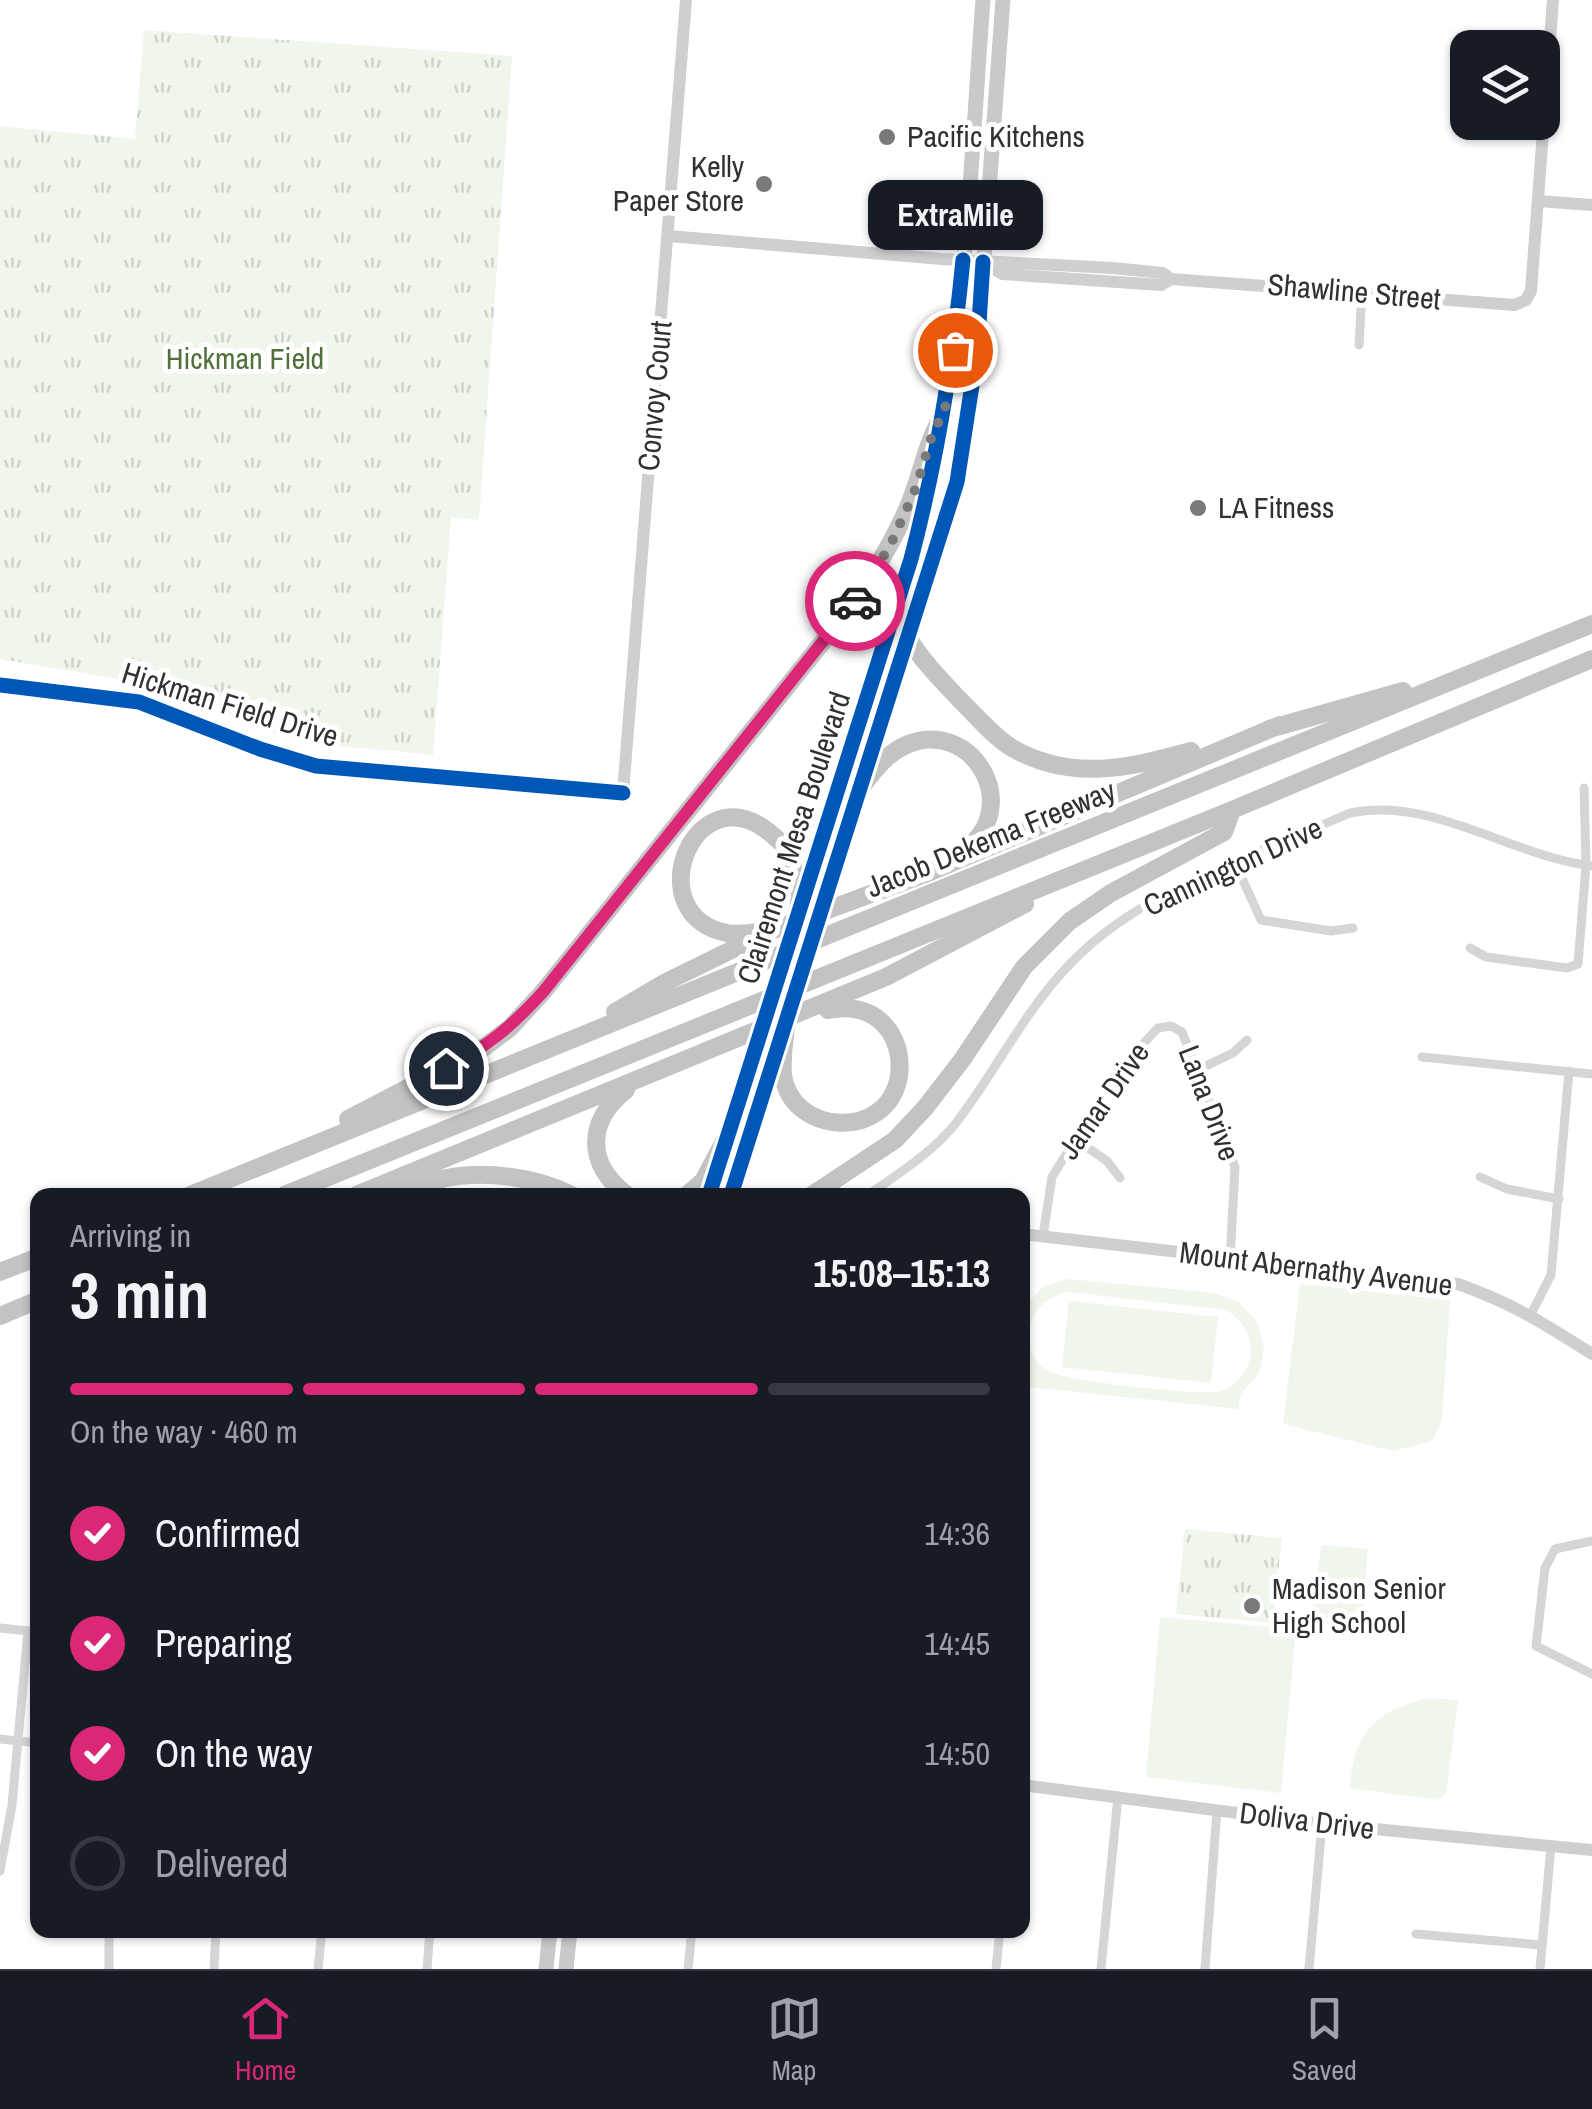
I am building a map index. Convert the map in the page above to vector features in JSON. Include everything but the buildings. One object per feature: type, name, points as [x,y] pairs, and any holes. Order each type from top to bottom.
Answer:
[{"type":"highway","points":[[248,1171],[479,1051],[510,1028],[543,992],[856,600],[896,534],[924,468],[934,429],[944,414]]},
{"type":"highway","name":"Jacob Dekema Freeway","points":[[207,1188],[1592,624]]},
{"type":"highway","points":[[907,636],[918,654],[1010,746],[1038,760],[1090,771],[1132,768],[1486,668]]},
{"type":"highway","points":[[301,1188],[1232,810],[1592,658]]},
{"type":"highway","points":[[559,1044],[666,982],[768,932],[930,872],[1280,726]]},
{"type":"highway","points":[[860,789],[892,754],[915,742],[950,743],[976,760],[990,785],[992,812],[972,846],[930,872]]},
{"type":"highway","points":[[823,1188],[895,1140],[962,1060],[1024,968],[1070,922],[1111,892],[1224,832],[1232,810]]},
{"type":"highway","points":[[768,932],[728,934],[703,924],[686,904],[679,866],[695,834],[725,818],[756,823],[777,838],[790,856],[803,895],[796,924]]},
{"type":"highway","points":[[373,1188],[960,941],[1094,866]]},
{"type":"highway","points":[[847,1006],[868,1012],[887,1027],[901,1059],[894,1096],[883,1110],[868,1120],[850,1124],[813,1116],[797,1104],[783,1078],[780,1047],[791,1011],[847,1006]]},
{"type":"highway","points":[[619,1188],[612,1182],[595,1144],[602,1112],[614,1099],[670,1066]]},
{"type":"highway","points":[[695,1188],[726,1140]]},
{"type":"highway","points":[[414,1188],[446,1178],[486,1175],[527,1180],[551,1188]]},
{"type":"highway","points":[[0,1272],[30,1260]]},
{"type":"highway","points":[[0,1316],[30,1305]]},
{"type":"main road","name":"Clairemont Mesa Boulevard","points":[[803,895],[911,559],[933,477],[964,260],[983,0]]},
{"type":"main road","name":"Clairemont Mesa Boulevard","points":[[791,1011],[957,482],[977,352],[1003,0]]},
{"type":"main road","name":"Clairemont Mesa Boulevard","points":[[711,1188],[796,924]]},
{"type":"main road","points":[[733,1188],[780,1047]]},
{"type":"main road","points":[[546,1969],[549,1938]]},
{"type":"main road","points":[[566,1969],[569,1938]]},
{"type":"street","name":"Convoy Court","points":[[623,793],[686,0]]},
{"type":"street","points":[[1553,0],[1538,201],[1592,205]]},
{"type":"street","name":"Shawline Street","points":[[668,236],[1146,271],[1172,279],[1515,305],[1526,300],[1530,291],[1538,201]]},
{"type":"street","points":[[1359,344],[1362,294]]},
{"type":"street","name":"Hickman Field Drive","points":[[0,685],[139,702],[260,750],[316,766],[623,793]]},
{"type":"street","points":[[1470,948],[1486,958],[1567,968],[1578,964],[1589,866],[1584,788]]},
{"type":"street","name":"Cannington Drive","points":[[878,1188],[954,1126],[1034,1004],[1072,960],[1108,930],[1165,894],[1350,812],[1370,808],[1413,812],[1550,859],[1589,866]]},
{"type":"street","points":[[1235,863],[1261,920],[1332,931],[1353,928]]},
{"type":"street","name":"Lana Drive","points":[[1158,1028],[1171,1026],[1182,1032],[1234,1167],[1230,1260]]},
{"type":"street","name":"Jamar Drive","points":[[1043,1236],[1052,1177],[1119,1070],[1158,1028]]},
{"type":"street","points":[[1198,1070],[1233,1053],[1247,1040]]},
{"type":"street","points":[[1422,1057],[1592,1074]]},
{"type":"street","points":[[1531,1314],[1551,1275],[1570,1071]]},
{"type":"street","points":[[1076,1139],[1107,1161],[1120,1178]]},
{"type":"street","points":[[1480,1177],[1508,1189],[1558,1198]]},
{"type":"street","name":"Mount Abernathy Avenue","points":[[1030,1235],[1230,1260],[1434,1279],[1503,1300],[1592,1354]]},
{"type":"street","points":[[1592,1541],[1556,1548],[1545,1568],[1536,1646],[1592,1674]]},
{"type":"street","points":[[0,1628],[30,1631]]},
{"type":"street","points":[[0,1871],[30,1655]]},
{"type":"street","points":[[0,1739],[30,1742]]},
{"type":"street","name":"Doliva Drive","points":[[1030,1786],[1322,1824],[1592,1850]]},
{"type":"street","points":[[1102,1969],[1118,1796]]},
{"type":"street","points":[[1205,1969],[1218,1810]]},
{"type":"street","points":[[1309,1969],[1322,1824]]},
{"type":"street","points":[[1540,1969],[1551,1846]]},
{"type":"street","points":[[1416,1934],[1542,1944]]},
{"type":"street","points":[[109,1938],[109,1969]]},
{"type":"street","points":[[214,1969],[216,1938]]},
{"type":"street","points":[[318,1969],[321,1938]]},
{"type":"street","points":[[427,1969],[429,1938]]},
{"type":"street","points":[[688,1969],[691,1938]]},
{"type":"street","points":[[996,1969],[999,1938]]},
{"type":"green space","name":"Hickman Field","points":[[144,30],[512,56],[479,520],[451,517],[433,755],[328,745],[276,735],[162,686],[0,659],[0,126],[135,139]]},
{"type":"green space","points":[[1069,1279],[1214,1293],[1239,1302],[1257,1322],[1264,1347],[1259,1373],[1240,1395],[1239,1409],[1030,1387],[1030,1349],[1048,1371],[1059,1375],[1130,1386],[1216,1392],[1241,1377],[1251,1346],[1247,1332],[1226,1310],[1069,1292],[1044,1303],[1030,1324],[1030,1301],[1044,1286]]},
{"type":"green space","points":[[1300,1284],[1450,1300],[1442,1420],[1432,1441],[1393,1451],[1283,1424]]},
{"type":"green space","points":[[1069,1301],[1218,1317],[1211,1383],[1062,1367]]},
{"type":"green space","points":[[1185,1529],[1282,1538],[1272,1623],[1176,1614]]},
{"type":"green space","points":[[1321,1545],[1368,1549],[1361,1632],[1311,1626]]},
{"type":"green space","points":[[1160,1617],[1296,1629],[1281,1793],[1146,1777]]},
{"type":"green space","points":[[1430,1698],[1458,1700],[1446,1794],[1437,1800],[1350,1788],[1356,1753],[1371,1726],[1396,1709]]},
{"type":"cycle path","points":[[711,1188],[911,559],[943,411],[963,260]]},
{"type":"cycle path","points":[[733,1188],[957,482],[977,353],[983,262]]},
{"type":"cycle path","points":[[0,685],[139,702],[260,749],[316,766],[623,793]]},
{"type":"way so far","points":[[855,601],[890,546],[924,468],[934,429],[944,414],[955,350]]},
{"type":"place","name":"Pacific Kitchens","points":[[887,137]]},
{"type":"place","name":"Kelly Paper Store","points":[[764,184]]},
{"type":"place","name":"ExtraMile","points":[[955,350]]},
{"type":"place","name":"LA Fitness","points":[[1198,508]]},
{"type":"place","name":"Madison Senior High School","points":[[1252,1606]]},
{"type":"route","points":[[446,1068],[479,1051],[510,1028],[543,992],[855,601]]}]
